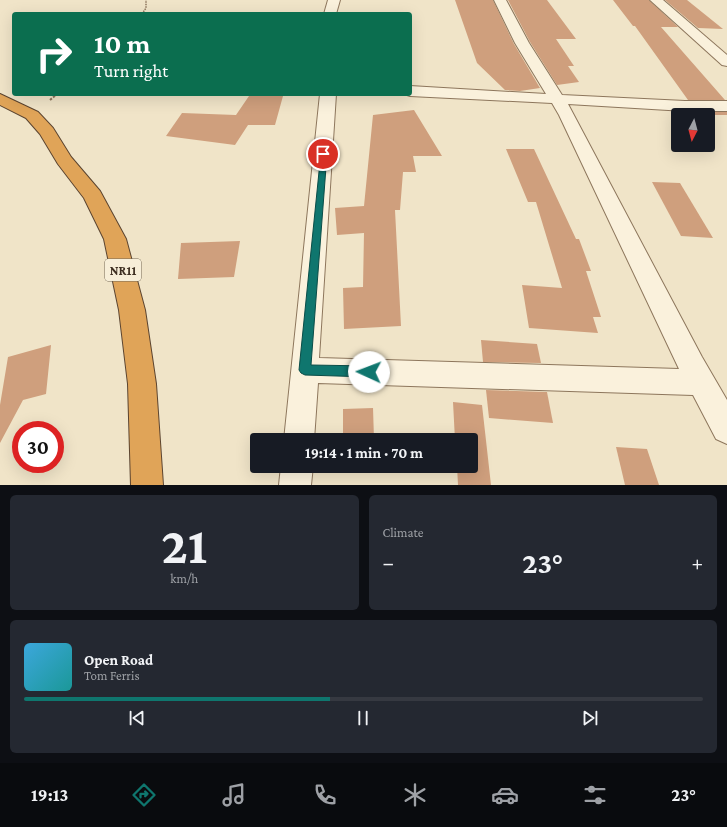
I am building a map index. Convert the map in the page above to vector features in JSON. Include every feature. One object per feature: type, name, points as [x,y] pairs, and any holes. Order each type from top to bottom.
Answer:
[{"type":"highway","name":"NR11","points":[[0,99],[32,115],[47,132],[64,160],[93,196],[115,239],[132,310],[142,384],[147,485]]},
{"type":"street","points":[[331,12],[334,0]]},
{"type":"street","points":[[500,0],[522,44],[556,100],[567,115],[588,154],[701,382],[725,421]]},
{"type":"street","points":[[656,0],[727,62]]},
{"type":"street","points":[[412,91],[556,100],[685,106],[727,106]]},
{"type":"street","points":[[300,433],[328,96]]},
{"type":"street","points":[[305,370],[701,382]]},
{"type":"street","points":[[295,485],[296,473]]},
{"type":"path","points":[[143,12],[146,8],[146,0]]},
{"type":"building","points":[[455,0],[493,0],[514,44],[540,88],[520,91],[505,90],[477,63]]},
{"type":"building","points":[[508,0],[547,0],[576,39],[556,39],[574,66],[568,66],[579,82],[557,85],[530,42]]},
{"type":"building","points":[[613,0],[649,0],[678,27],[661,27],[725,100],[688,100],[635,26],[633,26]]},
{"type":"building","points":[[665,0],[687,0],[723,29],[698,28]]},
{"type":"building","points":[[249,96],[283,96],[275,125],[248,125],[235,145],[166,136],[182,113],[236,115]]},
{"type":"building","points":[[414,110],[442,156],[413,156],[416,172],[403,172],[400,210],[395,210],[401,326],[344,329],[343,288],[363,287],[364,233],[337,235],[335,208],[364,206],[373,115]]},
{"type":"building","points":[[715,112],[727,112],[727,115],[715,115]]},
{"type":"building","points":[[506,149],[534,149],[576,239],[579,239],[591,271],[586,271],[601,317],[593,317],[598,333],[529,328],[522,285],[562,288],[536,202],[528,202]]},
{"type":"building","points":[[652,182],[680,183],[713,238],[681,236]]},
{"type":"building","points":[[240,241],[234,277],[178,279],[181,243]]},
{"type":"building","points":[[481,340],[537,344],[541,363],[483,362]]},
{"type":"building","points":[[51,345],[46,394],[23,400],[0,443],[0,405],[8,357]]},
{"type":"building","points":[[486,390],[547,392],[553,423],[489,418]]},
{"type":"building","points":[[453,402],[482,405],[491,485],[458,485],[457,473],[478,473],[478,433],[455,433]]},
{"type":"building","points":[[373,408],[374,433],[343,433],[343,409]]},
{"type":"building","points":[[616,447],[647,449],[659,485],[625,485]]},
{"type":"route","points":[[323,154],[305,370],[369,372]]}]
